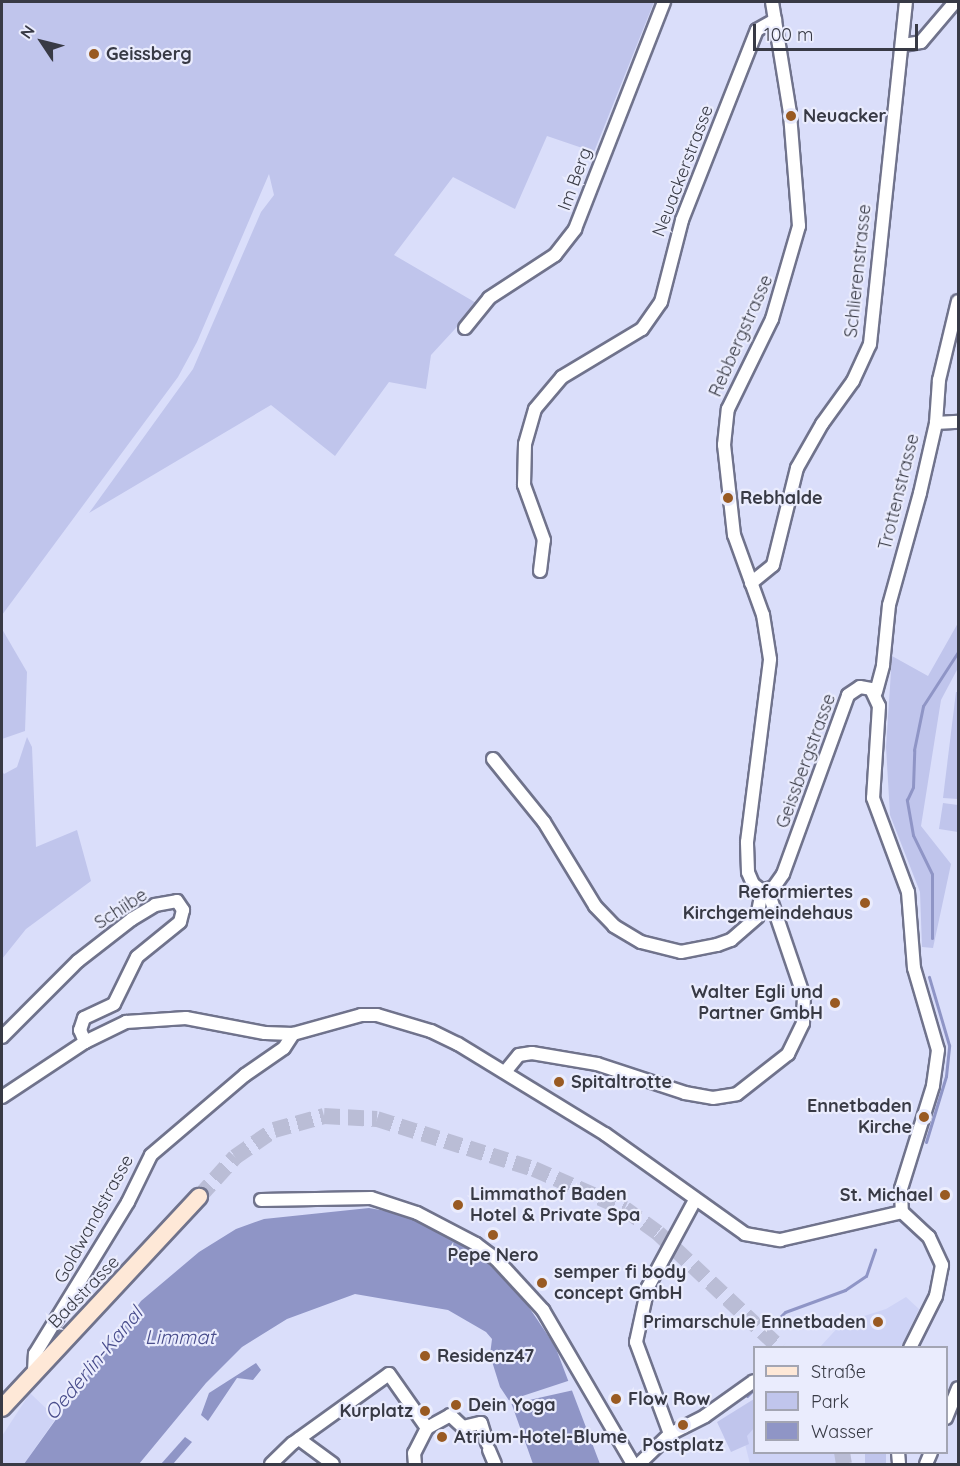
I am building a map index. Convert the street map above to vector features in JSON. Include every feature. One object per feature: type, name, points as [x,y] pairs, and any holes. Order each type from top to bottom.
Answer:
[{"type":"main road","name":"Badstrasse","points":[[2,1406],[196,1201]]},
{"type":"street","name":"Im Berg","points":[[465,328],[489,298],[555,255],[575,230],[664,2]]},
{"type":"street","name":"Rebbergstrasse","points":[[505,1072],[519,1054],[532,1053],[597,1064],[685,1093],[713,1098],[737,1094],[788,1054],[804,1023],[804,998],[765,891],[753,884],[748,872],[747,842],[770,660],[764,615],[738,549],[728,498],[726,419],[779,301],[799,226],[790,113],[772,2]]},
{"type":"street","name":"Schlierenstrasse","points":[[751,583],[773,565],[797,468],[822,424],[853,381],[870,344],[906,2]]},
{"type":"street","points":[[903,45],[921,42],[955,2]]},
{"type":"street","name":"Neuackerstrasse","points":[[540,571],[544,540],[524,485],[525,444],[535,409],[562,377],[642,329],[661,302],[682,220],[757,30],[775,20]]},
{"type":"street","name":"Trottenstrasse","points":[[876,692],[883,665],[889,605],[936,423],[939,380],[958,301]]},
{"type":"street","points":[[936,423],[958,422]]},
{"type":"street","name":"Geissbergstrasse","points":[[493,759],[544,822],[595,906],[614,926],[641,942],[681,952],[731,940],[757,917],[765,891],[783,874],[848,695],[864,686],[876,692]]},
{"type":"street","points":[[876,692],[879,715],[873,798],[908,892],[914,968],[938,1050],[933,1086],[901,1189],[902,1212],[930,1237],[942,1265],[940,1287],[910,1346]]},
{"type":"street","name":"Schiibe","points":[[2,1037],[78,961],[132,919],[155,905],[177,901],[183,910],[180,922],[137,957],[114,1004],[84,1018],[80,1030],[85,1042]]},
{"type":"street","points":[[2,1097],[85,1042],[126,1022],[170,1017],[292,1034],[361,1015],[377,1015],[442,1036],[505,1072],[605,1134],[745,1234],[764,1239],[835,1229],[902,1212]]},
{"type":"street","name":"Goldwandstrasse","points":[[34,1371],[35,1354],[123,1212],[151,1155],[245,1075],[284,1048],[292,1034]]},
{"type":"street","points":[[261,1200],[371,1198],[417,1213],[476,1244],[497,1260],[543,1310],[633,1464]]},
{"type":"street","points":[[669,1434],[636,1342],[648,1287],[695,1200]]},
{"type":"street","points":[[272,1464],[300,1439],[389,1374],[427,1428]]},
{"type":"street","points":[[639,1464],[669,1434],[705,1416],[753,1382]]},
{"type":"street","points":[[948,1413],[958,1388]]},
{"type":"street","points":[[415,1464],[414,1453],[427,1428],[450,1415],[463,1427],[481,1423],[495,1464]]},
{"type":"street","points":[[300,1439],[333,1464]]},
{"type":"shaded area","name":"Primarschule Ennetbaden","points":[[906,1297],[919,1309],[901,1346],[821,1346],[842,1323],[886,1309]]},
{"type":"shaded area","points":[[30,1393],[56,1418],[24,1464],[2,1464],[2,1436]]},
{"type":"shaded area","points":[[753,1424],[753,1454],[849,1454],[849,1464],[750,1464],[743,1436]]},
{"type":"green space","points":[[2,2],[654,2],[594,152],[547,136],[515,209],[453,177],[394,255],[478,304],[431,355],[426,389],[389,382],[335,456],[271,405],[89,513],[193,369],[261,212],[274,195],[269,174],[197,342],[178,377],[2,615]]},
{"type":"green space","points":[[958,623],[958,668],[941,700],[921,826],[951,864],[933,948],[922,947],[920,892],[890,815],[886,747],[892,656],[928,676]]},
{"type":"green space","points":[[2,629],[27,672],[25,731],[2,739]]},
{"type":"green space","points":[[956,692],[958,692],[958,799],[943,798]]},
{"type":"green space","points":[[27,737],[32,747],[36,847],[77,830],[91,881],[26,929],[2,959],[2,771],[4,774],[17,767]]},
{"type":"green space","points":[[943,803],[958,805],[958,832],[939,829]]},
{"type":"green space","points":[[753,1400],[753,1429],[747,1436],[749,1444],[731,1452],[717,1422]]},
{"type":"green space","points":[[865,1454],[886,1454],[886,1464],[865,1464]]},
{"type":"water","name":"Limmat","points":[[369,1208],[397,1213],[448,1235],[480,1255],[518,1291],[555,1346],[600,1464],[533,1464],[512,1405],[500,1387],[490,1355],[492,1339],[486,1332],[448,1310],[355,1294],[287,1319],[242,1347],[206,1383],[139,1464],[24,1464],[141,1301],[199,1252],[236,1229],[264,1219]]},
{"type":"water","points":[[256,1363],[261,1370],[253,1380],[237,1378],[208,1421],[201,1415],[209,1393]]},
{"type":"water","points":[[185,1437],[192,1442],[173,1464],[161,1464]]},
{"type":"pier","points":[[571,1380],[574,1390],[507,1405],[507,1401]]},
{"type":"waterway","points":[[932,938],[932,874],[913,835],[907,800],[913,787],[914,750],[923,706],[958,652]]},
{"type":"waterway","points":[[926,1142],[946,1076],[949,1045],[929,977]]},
{"type":"waterway","points":[[777,1320],[785,1312],[845,1290],[866,1276],[875,1250]]},
{"type":"waterway","points":[[747,1396],[753,1390]]},
{"type":"tunnel","points":[[199,1197],[235,1157],[274,1130],[324,1116],[377,1119],[534,1169],[625,1209],[658,1233],[778,1346]]},
{"type":"tunnel","points":[[842,1454],[844,1464]]},
{"type":"place","name":"Geissberg","points":[[94,54]]},
{"type":"place","name":"Neuacker","points":[[791,116]]},
{"type":"place","name":"Rebhalde","points":[[728,498]]},
{"type":"place","name":"Reformiertes Kirchgemeindehaus","points":[[865,903]]},
{"type":"place","name":"Walter Egli und Partner GmbH","points":[[835,1003]]},
{"type":"place","name":"Spitaltrotte","points":[[559,1082]]},
{"type":"place","name":"Ennetbaden Kirche","points":[[924,1117]]},
{"type":"place","name":"St. Michael","points":[[945,1195]]},
{"type":"place","name":"Limmathof Baden Hotel & Private Spa","points":[[458,1205]]},
{"type":"place","name":"Pepe Nero","points":[[493,1235]]},
{"type":"place","name":"semper fi body concept GmbH","points":[[542,1283]]},
{"type":"place","name":"Primarschule Ennetbaden","points":[[878,1322]]},
{"type":"place","name":"Residenz47","points":[[425,1356]]},
{"type":"place","name":"Flow Row","points":[[616,1399]]},
{"type":"place","name":"Dein Yoga","points":[[456,1405]]},
{"type":"place","name":"Kurplatz","points":[[425,1411]]},
{"type":"place","name":"Postplatz","points":[[683,1425]]},
{"type":"place","name":"Atrium-Hotel-Blume","points":[[442,1437]]},
{"type":"water label","name":"Oederlin-Kanal","points":[[93,1363]]}]
